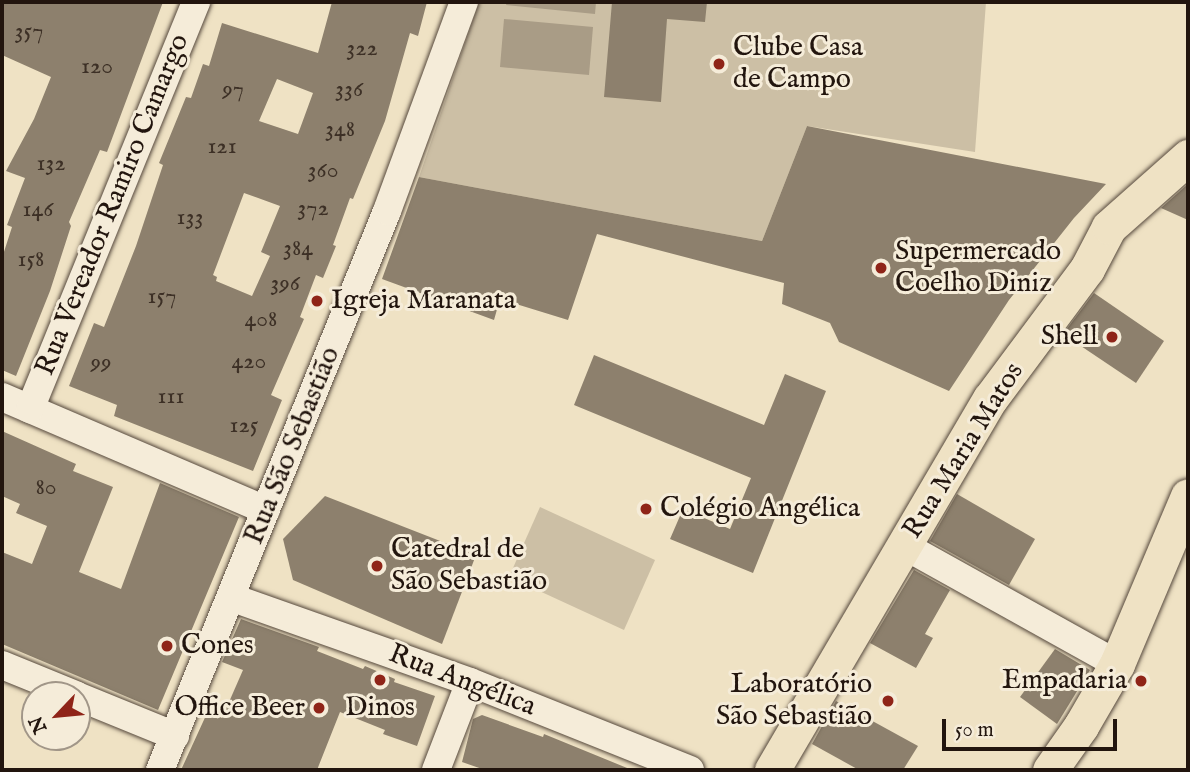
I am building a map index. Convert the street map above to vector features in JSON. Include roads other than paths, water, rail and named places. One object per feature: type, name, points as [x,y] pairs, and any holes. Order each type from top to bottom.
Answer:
[{"type":"main road","name":"Rua Maria Matos","points":[[772,770],[990,399],[1087,269],[1109,227],[1188,157]]},
{"type":"main road","points":[[1050,770],[1081,726],[1117,664],[1188,496]]},
{"type":"street","name":"Rua Vereador Ramiro Camargo","points":[[30,409],[196,2]]},
{"type":"street","name":"Rua São Sebastião","points":[[160,770],[233,598],[387,211],[464,2]]},
{"type":"street","points":[[2,397],[266,510]]},
{"type":"street","points":[[905,546],[1117,664]]},
{"type":"street","name":"Rua Angélica","points":[[233,598],[470,682],[690,770]]},
{"type":"street","points":[[2,665],[41,681]]},
{"type":"street","points":[[436,770],[470,682]]},
{"type":"street","points":[[91,701],[175,736]]},
{"type":"place","name":"Clube Casa de Campo","points":[[719,64]]},
{"type":"place","name":"Supermercado Coelho Diniz","points":[[881,268]]},
{"type":"place","name":"Igreja Maranata","points":[[317,301]]},
{"type":"place","name":"Shell","points":[[1112,337]]},
{"type":"place","name":"Colégio Angélica","points":[[646,509]]},
{"type":"place","name":"Catedral de São Sebastião","points":[[377,566]]},
{"type":"place","name":"Cones","points":[[167,646]]},
{"type":"place","name":"Dinos","points":[[380,680]]},
{"type":"place","name":"Empadaria","points":[[1141,681]]},
{"type":"place","name":"Laboratório São Sebastião","points":[[888,701]]},
{"type":"place","name":"Office Beer","points":[[319,708]]}]
